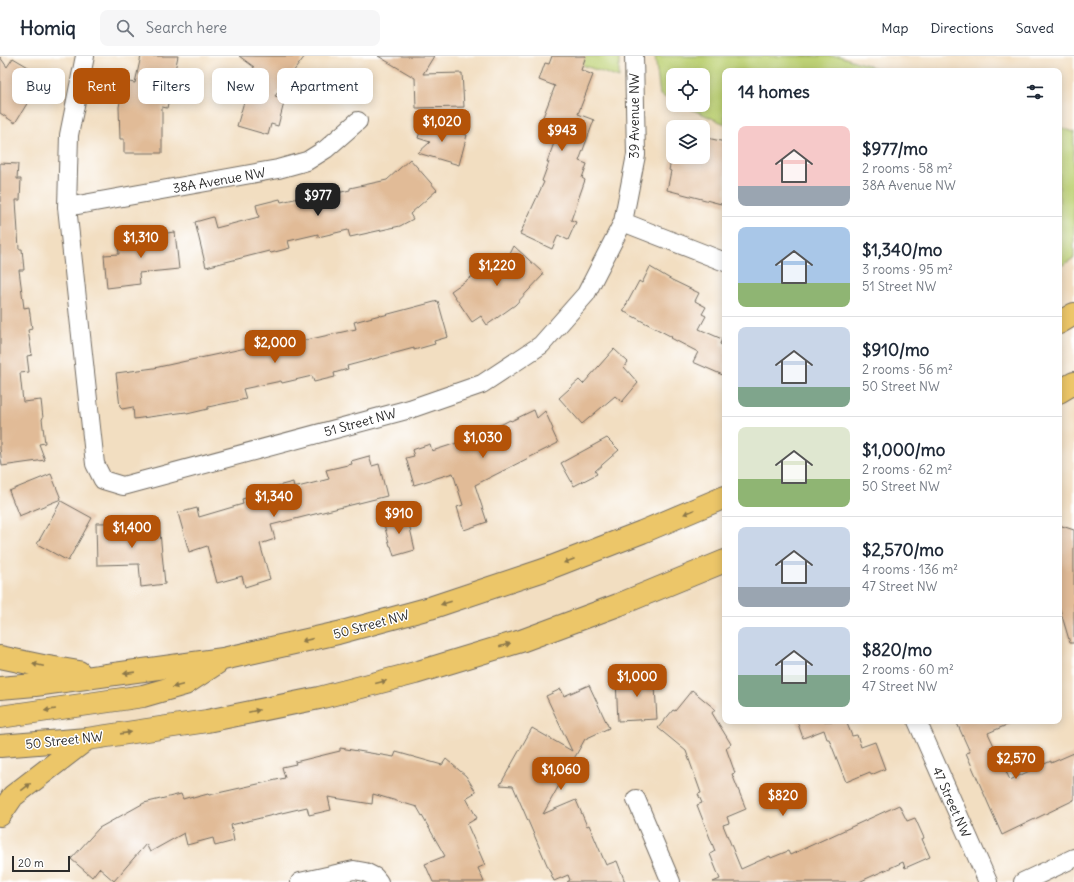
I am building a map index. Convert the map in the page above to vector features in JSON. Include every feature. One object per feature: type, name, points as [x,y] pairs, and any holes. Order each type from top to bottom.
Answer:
[{"type":"main road","points":[[1062,321],[1074,314]]},
{"type":"main road","points":[[1062,390],[1074,383]]},
{"type":"main road","name":"50 Street NW","points":[[0,688],[104,676],[223,659],[338,633],[430,608],[544,570],[642,532],[722,498]]},
{"type":"main road","name":"50 Street NW","points":[[0,746],[87,739],[207,721],[319,698],[415,673],[529,638],[618,605],[722,562]]},
{"type":"main road","points":[[0,656],[42,666],[104,676]]},
{"type":"main road","points":[[0,717],[150,694],[185,684],[223,659]]},
{"type":"main road","points":[[0,815],[13,796],[87,739]]},
{"type":"street","points":[[67,207],[69,135],[85,56]]},
{"type":"street","name":"39 Avenue NW","points":[[586,294],[623,222],[636,154],[634,56]]},
{"type":"street","name":"38A Avenue NW","points":[[67,207],[278,169],[307,161],[326,149],[358,122]]},
{"type":"street","name":"51 Street NW","points":[[67,207],[95,464],[103,480],[123,486],[410,409],[482,384],[541,345],[586,294]]},
{"type":"street","points":[[623,222],[722,261]]},
{"type":"street","name":"47 Street NW","points":[[918,724],[988,882]]},
{"type":"street","points":[[636,799],[671,882]]},
{"type":"street","points":[[1023,882],[1074,858]]},
{"type":"street","points":[[300,882],[354,870],[365,872],[377,879]]},
{"type":"green space","points":[[557,56],[619,56],[619,78]]},
{"type":"green space","points":[[655,56],[839,56],[876,68],[722,68],[722,123],[698,112],[710,112],[710,68],[666,68],[666,98],[660,95]]},
{"type":"green space","points":[[1062,128],[1074,132],[1074,258],[1062,265]]},
{"type":"building","points":[[141,56],[178,56],[175,68],[138,68]]},
{"type":"building","points":[[239,56],[305,56],[296,68],[277,68],[277,93],[275,96],[277,97],[277,104],[284,104],[278,126],[271,124],[268,135],[237,126],[243,104],[269,104],[269,68],[254,67]]},
{"type":"building","points":[[378,56],[434,56],[423,74],[462,73],[464,107],[416,108],[415,78]]},
{"type":"building","points":[[552,56],[586,56],[581,70],[593,75],[578,114],[594,120],[579,161],[587,164],[582,178],[585,180],[571,220],[576,222],[568,240],[558,235],[552,249],[520,234],[544,182],[542,181],[554,143],[543,139],[548,125],[541,122],[555,86],[539,80],[545,63],[549,64]]},
{"type":"building","points":[[0,57],[7,67],[13,58],[30,68],[12,68],[12,104],[27,104],[15,123],[0,113]]},
{"type":"building","points":[[138,70],[138,104],[168,104],[167,108],[162,107],[162,153],[124,153],[124,139],[120,139],[119,107],[120,104],[130,104],[130,82],[135,83]]},
{"type":"building","points":[[423,122],[467,135],[459,165],[418,153],[430,142],[418,138]]},
{"type":"building","points":[[710,139],[722,141],[722,204],[667,190],[671,171],[669,170],[670,164],[710,164]]},
{"type":"building","points":[[410,159],[437,190],[410,214],[413,219],[400,226],[350,237],[348,230],[318,237],[318,234],[288,241],[290,248],[271,253],[269,251],[206,267],[195,222],[213,217],[216,228],[259,217],[256,205],[280,199],[281,202],[308,196],[308,200],[350,190],[350,188],[387,180]]},
{"type":"building","points":[[0,163],[18,164],[17,179],[21,179],[20,200],[16,200],[19,249],[22,249],[24,270],[19,270],[24,308],[29,307],[32,329],[28,330],[32,355],[27,356],[29,372],[20,373],[23,402],[41,400],[45,443],[39,444],[45,460],[2,466],[0,449]]},
{"type":"building","points":[[175,232],[179,269],[139,273],[140,284],[107,288],[104,255],[119,254],[118,243],[148,240],[148,235]]},
{"type":"building","points":[[514,246],[542,272],[543,275],[515,305],[487,325],[481,316],[472,322],[451,291],[506,253],[509,256]]},
{"type":"building","points":[[650,267],[699,293],[695,301],[706,307],[702,314],[706,316],[699,329],[722,339],[720,344],[722,345],[722,375],[693,362],[698,352],[623,311],[639,281],[642,283]]},
{"type":"building","points":[[438,301],[448,337],[434,341],[435,344],[414,350],[414,348],[347,366],[348,369],[334,373],[335,377],[314,382],[312,376],[282,383],[281,381],[243,389],[246,399],[208,407],[208,409],[187,414],[186,412],[134,419],[133,407],[122,409],[120,407],[116,373],[154,368],[246,348],[246,350],[284,342],[284,345],[356,329],[354,322]]},
{"type":"building","points":[[614,349],[628,362],[624,367],[638,383],[622,402],[615,396],[582,424],[559,398],[579,380],[583,384]]},
{"type":"building","points":[[534,410],[537,418],[545,411],[558,443],[475,485],[487,522],[464,530],[457,507],[463,505],[453,473],[414,485],[406,458],[414,456],[412,450],[430,444],[432,451],[479,436],[510,420],[511,421]]},
{"type":"building","points":[[607,438],[619,450],[595,471],[597,474],[574,486],[561,463]]},
{"type":"building","points":[[369,456],[372,466],[379,464],[387,496],[271,525],[275,539],[260,544],[270,579],[245,587],[242,576],[217,583],[207,546],[189,552],[178,513],[197,508],[199,517],[243,504],[242,499],[267,492],[266,489],[293,482],[294,488],[329,479],[326,470],[352,464],[351,461]]},
{"type":"building","points":[[51,474],[61,499],[19,516],[9,491]]},
{"type":"building","points":[[61,501],[92,518],[68,561],[37,544]]},
{"type":"building","points":[[407,515],[415,550],[394,556],[383,521]]},
{"type":"building","points":[[159,522],[165,584],[141,587],[139,564],[97,565],[96,523]]},
{"type":"building","points":[[1062,526],[1074,530],[1074,643],[1070,643],[1062,616]]},
{"type":"building","points":[[654,671],[657,719],[618,721],[616,680],[637,678],[637,672]]},
{"type":"building","points":[[589,685],[609,728],[585,739],[543,814],[576,800],[587,826],[589,825],[606,865],[617,861],[625,882],[567,882],[570,880],[568,875],[554,881],[513,786],[500,785],[532,728],[572,751],[546,696],[561,689],[564,696]]},
{"type":"building","points":[[692,690],[715,709],[712,713],[731,744],[726,748],[735,773],[732,774],[746,809],[727,817],[729,823],[723,825],[741,869],[770,856],[771,858],[788,851],[790,855],[899,805],[907,821],[915,818],[924,838],[922,839],[930,857],[905,868],[903,862],[859,882],[713,882],[720,879],[710,854],[715,851],[697,805],[702,803],[698,794],[701,793],[686,751],[658,728],[673,710],[675,711]]},
{"type":"building","points":[[798,724],[847,724],[852,736],[857,735],[861,747],[875,742],[885,769],[871,775],[870,772],[846,782],[824,730],[803,738]]},
{"type":"building","points":[[957,724],[1009,724],[988,733],[1010,780],[1051,761],[1051,763],[1074,753],[1074,800],[1002,835],[966,753],[970,752]]},
{"type":"building","points":[[340,748],[394,757],[396,752],[442,765],[446,759],[466,776],[476,792],[466,798],[477,818],[467,824],[485,865],[478,868],[484,882],[433,882],[425,864],[445,856],[417,807],[373,794],[372,804],[328,797],[331,810],[309,815],[307,807],[231,825],[234,841],[215,846],[213,838],[187,845],[184,833],[150,852],[146,844],[114,881],[99,868],[92,877],[71,859],[99,828],[144,803],[181,794],[183,799],[193,796],[193,798],[285,778],[282,767],[296,764],[295,762],[340,751]]}]
